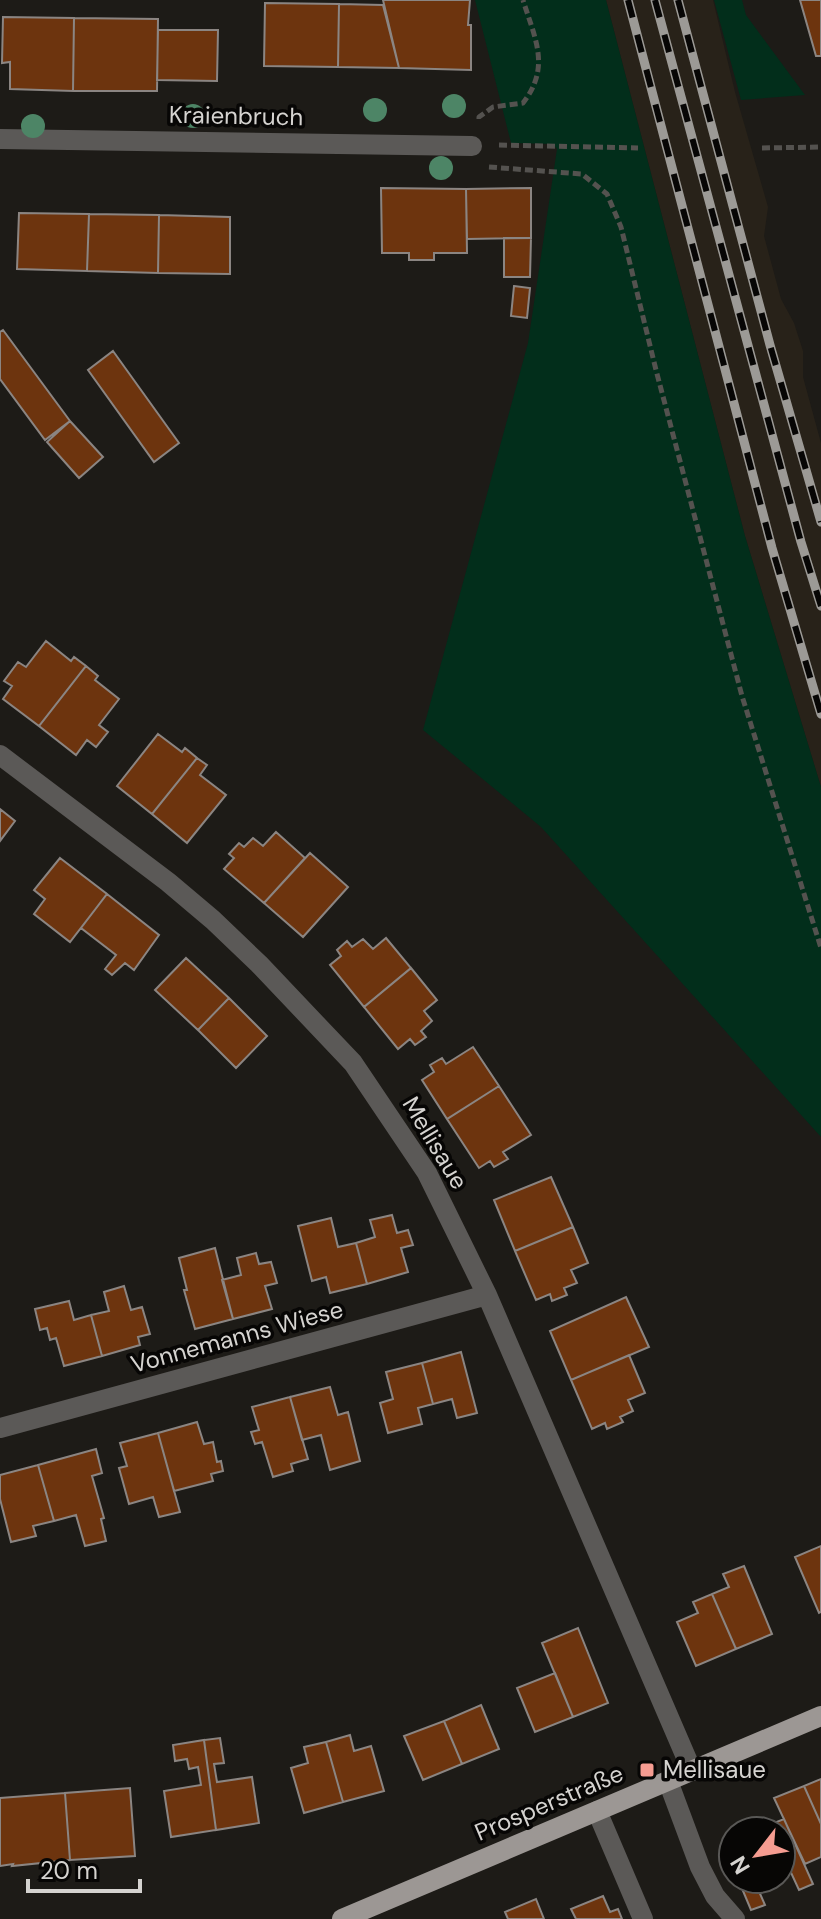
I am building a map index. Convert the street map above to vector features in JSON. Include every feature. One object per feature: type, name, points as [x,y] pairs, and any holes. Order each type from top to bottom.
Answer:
[{"type":"main road","name":"Prosperstraße","points":[[342,1919],[821,1716]]},
{"type":"street","name":"Kraienbruch","points":[[0,139],[476,138]]},
{"type":"street","name":"Mellisaue","points":[[0,755],[168,882],[213,920],[353,1063],[427,1173],[487,1295],[692,1771]]},
{"type":"street","name":"Vonnemanns Wiese","points":[[0,1428],[487,1295]]},
{"type":"street","points":[[668,1781],[700,1867],[715,1896],[735,1919]]},
{"type":"street","points":[[597,1811],[643,1919]]},
{"type":"path","points":[[476,138],[479,117],[493,107],[523,103],[532,90],[539,69],[537,46],[523,0]]},
{"type":"path","points":[[511,145],[638,148]]},
{"type":"path","points":[[762,148],[821,147]]},
{"type":"path","points":[[483,166],[582,174],[607,194],[621,227],[742,696],[821,948]]},
{"type":"shaded area","points":[[606,0],[713,0],[768,207],[764,236],[781,299],[794,323],[803,351],[803,377],[821,443],[821,787],[745,536]]},
{"type":"green space","points":[[475,0],[606,0],[745,536],[821,787],[821,1137],[541,827],[423,730],[528,343],[557,149],[553,144],[511,143]]},
{"type":"green space","points":[[714,0],[742,0],[746,15],[805,95],[741,100]]},
{"type":"building","points":[[383,0],[470,0],[471,70],[399,68]]},
{"type":"building","points":[[800,0],[821,0],[821,56],[816,56]]},
{"type":"building","points":[[265,3],[339,4],[338,67],[264,66]]},
{"type":"building","points":[[339,4],[383,5],[399,68],[338,67]]},
{"type":"building","points":[[3,17],[74,18],[73,91],[10,89],[10,62],[2,63]]},
{"type":"building","points":[[74,18],[158,19],[157,91],[73,91]]},
{"type":"building","points":[[158,30],[218,30],[217,81],[157,80]]},
{"type":"building","points":[[381,188],[466,189],[467,253],[434,253],[434,260],[409,260],[409,253],[382,253]]},
{"type":"building","points":[[531,188],[531,238],[467,239],[466,189]]},
{"type":"building","points":[[19,213],[89,214],[87,271],[17,269]]},
{"type":"building","points":[[89,214],[159,215],[158,273],[87,271]]},
{"type":"building","points":[[159,215],[230,217],[230,274],[158,273]]},
{"type":"building","points":[[504,238],[531,238],[530,277],[504,277]]},
{"type":"building","points":[[514,286],[530,288],[527,318],[511,316]]},
{"type":"building","points":[[3,330],[70,421],[45,440],[0,379],[0,332]]},
{"type":"building","points":[[113,351],[179,443],[154,462],[88,370]]},
{"type":"building","points":[[70,421],[103,457],[79,478],[47,442]]},
{"type":"building","points":[[46,641],[71,661],[74,657],[86,666],[39,726],[3,699],[12,686],[4,681],[18,662],[26,667]]},
{"type":"building","points":[[86,666],[98,676],[95,680],[119,699],[99,725],[108,732],[96,747],[87,740],[76,755],[39,726]]},
{"type":"building","points":[[158,734],[182,752],[185,748],[197,758],[152,814],[117,786]]},
{"type":"building","points":[[197,758],[207,765],[200,775],[226,795],[187,843],[152,814]]},
{"type":"building","points":[[0,809],[15,821],[0,841]]},
{"type":"building","points":[[276,832],[305,858],[264,903],[224,869],[234,858],[229,854],[239,843],[244,847],[253,838],[263,846]]},
{"type":"building","points":[[310,853],[348,887],[303,937],[264,903]]},
{"type":"building","points":[[60,858],[107,894],[70,942],[34,914],[45,899],[34,890]]},
{"type":"building","points":[[107,894],[159,935],[134,970],[125,963],[112,975],[105,969],[116,955],[81,928]]},
{"type":"building","points":[[386,938],[411,968],[364,1007],[330,965],[341,956],[337,950],[347,941],[352,947],[363,939],[373,949]]},
{"type":"building","points":[[186,958],[229,998],[198,1030],[155,990]]},
{"type":"building","points":[[411,968],[437,1000],[424,1011],[432,1021],[421,1031],[426,1037],[415,1045],[410,1039],[398,1049],[364,1007]]},
{"type":"building","points":[[229,998],[267,1036],[236,1068],[198,1030]]},
{"type":"building","points":[[473,1047],[499,1086],[447,1119],[422,1080],[434,1072],[430,1065],[442,1058],[446,1064]]},
{"type":"building","points":[[499,1086],[531,1135],[503,1152],[508,1159],[494,1167],[490,1161],[479,1168],[447,1119]]},
{"type":"building","points":[[551,1177],[573,1227],[515,1251],[494,1200]]},
{"type":"building","points":[[392,1215],[397,1233],[408,1230],[413,1245],[401,1248],[408,1272],[367,1284],[356,1243],[375,1237],[370,1220]]},
{"type":"building","points":[[331,1218],[338,1247],[356,1243],[367,1284],[330,1293],[326,1277],[312,1281],[298,1226]]},
{"type":"building","points":[[573,1227],[588,1263],[571,1270],[577,1283],[564,1288],[567,1295],[552,1301],[550,1294],[536,1300],[515,1251]]},
{"type":"building","points":[[215,1248],[233,1319],[195,1329],[179,1258]]},
{"type":"building","points":[[256,1253],[259,1264],[271,1262],[277,1283],[265,1286],[272,1309],[233,1319],[222,1280],[241,1275],[237,1258]]},
{"type":"building","points":[[124,1286],[131,1310],[142,1307],[150,1334],[138,1337],[140,1345],[102,1356],[91,1315],[109,1311],[104,1292]]},
{"type":"building","points":[[626,1297],[649,1347],[571,1380],[550,1331]]},
{"type":"building","points":[[69,1301],[74,1320],[91,1315],[102,1356],[64,1366],[56,1338],[50,1340],[47,1328],[40,1330],[35,1309]]},
{"type":"building","points":[[461,1352],[477,1413],[457,1418],[452,1399],[433,1404],[422,1363]]},
{"type":"building","points":[[629,1355],[645,1393],[628,1400],[633,1411],[620,1417],[623,1422],[607,1429],[605,1423],[592,1429],[571,1380]]},
{"type":"building","points":[[422,1363],[433,1404],[418,1408],[422,1424],[388,1433],[380,1403],[393,1399],[386,1372]]},
{"type":"building","points":[[330,1387],[338,1415],[348,1412],[360,1461],[330,1470],[321,1435],[302,1440],[290,1397]]},
{"type":"building","points":[[290,1397],[308,1459],[291,1464],[293,1471],[273,1477],[262,1442],[255,1444],[251,1432],[259,1430],[252,1407]]},
{"type":"building","points":[[197,1422],[204,1444],[213,1442],[217,1462],[221,1461],[223,1471],[211,1474],[213,1481],[174,1491],[158,1433]]},
{"type":"building","points":[[158,1433],[180,1512],[159,1517],[153,1497],[129,1504],[119,1468],[127,1466],[120,1443]]},
{"type":"building","points":[[96,1449],[102,1473],[92,1476],[104,1518],[101,1519],[106,1541],[85,1546],[76,1515],[54,1521],[38,1465]]},
{"type":"building","points":[[38,1465],[54,1521],[33,1526],[36,1536],[11,1542],[0,1499],[0,1475]]},
{"type":"building","points":[[821,1546],[821,1612],[819,1613],[795,1557]]},
{"type":"building","points":[[744,1566],[772,1634],[736,1649],[712,1594],[729,1587],[723,1574]]},
{"type":"building","points":[[712,1594],[736,1649],[696,1666],[677,1622],[698,1613],[693,1602]]},
{"type":"building","points":[[578,1628],[608,1703],[573,1717],[542,1643]]},
{"type":"building","points":[[555,1673],[573,1717],[535,1732],[517,1688]]},
{"type":"building","points":[[481,1705],[499,1749],[462,1764],[444,1721]]},
{"type":"building","points":[[444,1721],[462,1764],[423,1780],[404,1736]]},
{"type":"building","points":[[350,1735],[354,1751],[371,1746],[384,1791],[343,1802],[326,1742]]},
{"type":"building","points":[[220,1738],[224,1763],[214,1764],[217,1782],[252,1777],[259,1823],[216,1830],[204,1740]]},
{"type":"building","points":[[204,1740],[216,1830],[171,1837],[164,1791],[201,1785],[198,1767],[189,1769],[187,1759],[175,1761],[173,1745]]},
{"type":"building","points":[[326,1742],[343,1802],[304,1813],[291,1768],[308,1763],[304,1747]]},
{"type":"building","points":[[821,1779],[821,1824],[804,1786]]},
{"type":"building","points":[[804,1786],[821,1824],[821,1857],[805,1864],[797,1847],[797,1815],[782,1815],[774,1798]]},
{"type":"building","points":[[130,1788],[135,1856],[70,1860],[65,1793]]},
{"type":"building","points":[[65,1793],[70,1860],[0,1866],[0,1798]]},
{"type":"building","points":[[797,1848],[813,1884],[799,1890],[797,1886]]},
{"type":"building","points":[[745,1895],[761,1895],[765,1905],[751,1910]]},
{"type":"building","points":[[603,1896],[610,1912],[618,1909],[622,1919],[576,1919],[571,1909]]},
{"type":"building","points":[[536,1899],[544,1919],[508,1919],[505,1912]]},
{"type":"railway","points":[[628,0],[772,548],[821,714]]},
{"type":"railway","points":[[655,0],[821,606]]},
{"type":"railway","points":[[678,0],[770,345],[821,522]]},
{"type":"place","name":"Mellisaue","points":[[647,1770]]}]
